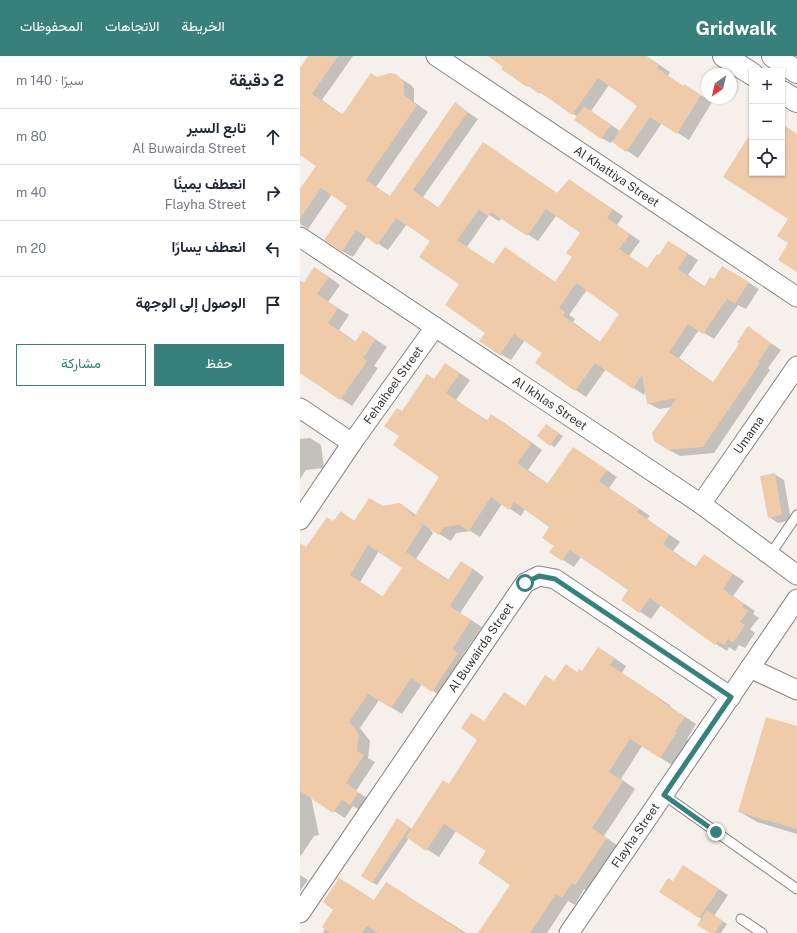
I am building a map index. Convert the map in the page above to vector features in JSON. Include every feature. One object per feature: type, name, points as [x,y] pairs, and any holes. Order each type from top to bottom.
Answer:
[{"type":"street","name":"Al Khattiya Street","points":[[436,56],[797,298]]},
{"type":"street","points":[[724,56],[749,72]]},
{"type":"street","points":[[773,56],[797,72]]},
{"type":"street","points":[[785,94],[797,101]]},
{"type":"street","name":"Al Ikhlas Street","points":[[300,237],[701,504],[797,575]]},
{"type":"street","name":"Fehaiheel Street","points":[[300,520],[352,443],[435,327]]},
{"type":"street","name":"Umama","points":[[701,504],[797,366]]},
{"type":"street","points":[[300,408],[352,443]]},
{"type":"street","name":"Al Buwairda Street","points":[[300,913],[525,583],[539,576],[555,579],[731,697]]},
{"type":"street","name":"Flayha Street","points":[[569,933],[797,600]]},
{"type":"street","points":[[750,668],[797,690]]},
{"type":"lane","points":[[770,554],[797,515]]},
{"type":"lane","points":[[664,795],[797,889]]},
{"type":"lane","points":[[741,919],[762,933]]},
{"type":"building","points":[[308,56],[338,56],[312,94],[342,115],[371,73],[377,77],[390,73],[396,74],[404,82],[404,95],[417,105],[366,180],[390,196],[455,102],[468,112],[413,190],[438,208],[483,142],[557,193],[569,179],[613,210],[607,218],[630,234],[619,249],[647,268],[657,254],[659,255],[668,241],[688,253],[678,269],[704,287],[710,277],[714,279],[722,266],[749,282],[735,304],[727,299],[703,334],[688,324],[669,352],[713,382],[739,344],[737,342],[748,326],[771,343],[758,362],[760,363],[703,447],[668,450],[654,441],[652,433],[677,398],[647,404],[642,375],[633,389],[595,363],[575,391],[535,363],[542,353],[514,334],[500,355],[479,341],[485,333],[445,305],[459,284],[419,257],[430,241],[396,218],[377,245],[356,230],[342,252],[324,240],[347,206],[321,188],[300,219],[300,189],[316,166],[300,155],[300,68]],"holes":[[[479,209],[488,216],[491,212],[527,236],[546,209],[580,233],[566,253],[572,257],[555,282],[505,247],[493,264],[457,240]],[[576,283],[619,314],[600,342],[563,316],[565,312],[559,308]]]},
{"type":"building","points":[[488,56],[646,56],[659,65],[657,68],[683,86],[684,84],[701,95],[677,134],[650,117],[626,152],[612,142],[637,106],[598,78],[572,115],[540,92],[539,94],[528,86],[527,87],[501,69],[503,67]]},
{"type":"building","points":[[584,106],[611,125],[601,139],[574,120]]},
{"type":"building","points":[[785,126],[797,134],[797,272],[778,260],[788,243],[777,236],[788,219],[723,177],[749,136],[749,176],[785,176]]},
{"type":"building","points":[[314,267],[329,277],[317,294],[338,308],[328,323],[355,342],[363,330],[376,339],[363,358],[367,361],[340,400],[300,373],[300,282],[303,284]]},
{"type":"building","points":[[445,363],[460,373],[446,393],[487,421],[491,414],[532,443],[517,463],[547,484],[573,447],[607,470],[599,481],[639,509],[637,512],[669,535],[663,544],[695,567],[704,554],[733,574],[723,589],[744,604],[742,607],[748,611],[740,622],[745,625],[733,643],[728,639],[724,645],[718,641],[715,645],[650,598],[639,613],[621,600],[628,590],[570,550],[562,561],[549,552],[554,546],[542,538],[549,527],[514,502],[509,510],[491,497],[469,531],[459,525],[444,527],[439,535],[419,522],[422,526],[406,552],[448,580],[461,561],[473,569],[450,606],[471,620],[452,649],[458,653],[432,692],[411,678],[391,708],[368,694],[349,722],[359,734],[357,751],[364,755],[346,783],[358,792],[350,805],[342,800],[333,813],[300,791],[300,543],[306,547],[327,517],[333,521],[341,511],[354,521],[369,498],[383,506],[398,503],[402,504],[414,517],[439,477],[393,445],[399,436],[384,426],[397,408],[402,411],[427,374],[434,379]],"holes":[[[368,545],[402,568],[382,597],[350,575]]]},
{"type":"building","points":[[546,424],[559,433],[550,446],[537,436]]},
{"type":"building","points":[[775,473],[782,515],[768,518],[760,476]]},
{"type":"building","points":[[598,647],[615,658],[610,665],[660,698],[659,699],[685,717],[675,731],[677,732],[660,758],[630,739],[609,772],[623,781],[592,828],[607,838],[575,885],[572,883],[562,898],[556,894],[530,933],[478,933],[510,885],[478,863],[486,851],[444,824],[426,851],[406,837],[443,780],[449,784],[477,740],[461,728],[471,713],[484,721],[504,692],[525,706],[545,675],[554,681],[566,664],[577,672],[579,669],[582,671]]},
{"type":"building","points":[[766,717],[797,726],[797,829],[738,812]]},
{"type":"building","points":[[397,818],[410,827],[372,883],[361,876]]},
{"type":"building","points":[[683,865],[719,889],[699,918],[659,892],[668,878],[673,881]]},
{"type":"building","points":[[339,878],[374,900],[386,882],[464,933],[378,933],[367,926],[362,933],[330,933],[322,927],[333,910],[323,902]]},
{"type":"building","points":[[707,910],[723,921],[715,933],[710,933],[697,925]]},
{"type":"route","points":[[525,583],[539,576],[555,579],[731,697],[664,795],[716,832]]}]
